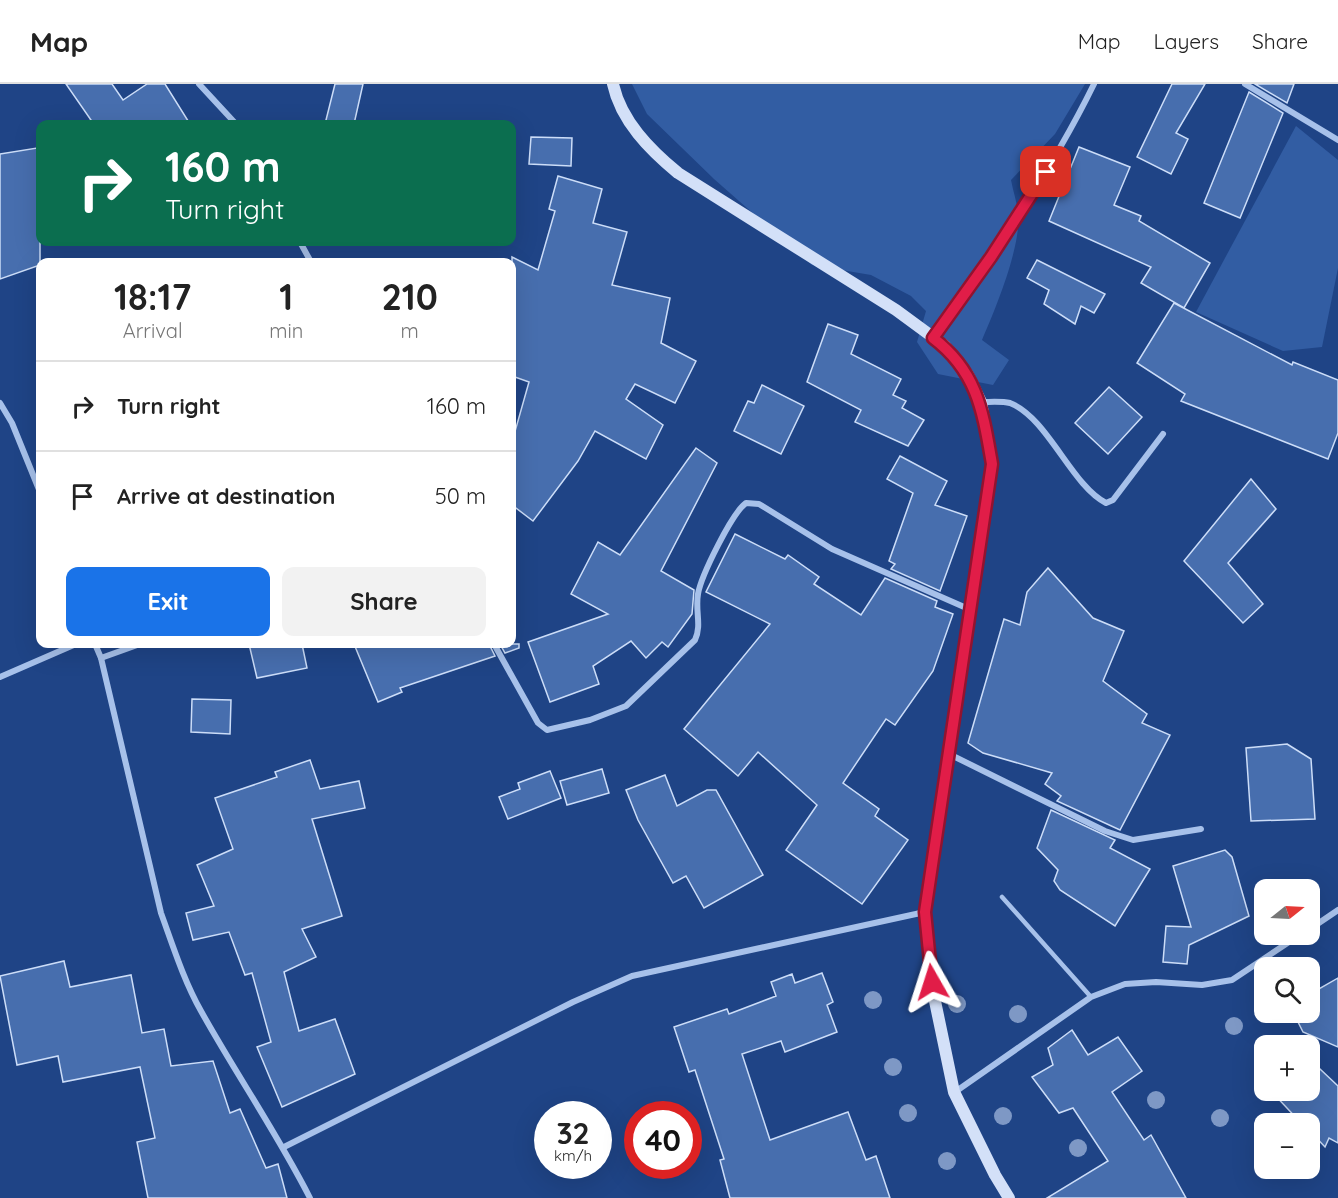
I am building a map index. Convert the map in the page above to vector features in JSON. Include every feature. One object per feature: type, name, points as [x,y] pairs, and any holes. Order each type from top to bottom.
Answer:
[{"type":"street","points":[[199,84],[232,120]]},
{"type":"street","points":[[613,84],[631,124],[655,153],[678,172],[896,310],[945,346],[968,375],[981,402],[992,464],[925,912],[932,982],[954,1092],[994,1175],[1010,1198]]},
{"type":"street","points":[[933,338],[991,257],[1035,189],[1094,84]]},
{"type":"street","points":[[1245,84],[1338,140]]},
{"type":"street","points":[[981,402],[1009,403],[1030,417],[1087,486],[1106,503],[1113,500],[1163,434]]},
{"type":"street","points":[[0,403],[12,423],[36,482]]},
{"type":"street","points":[[496,648],[538,723],[547,730],[590,720],[626,706],[695,640],[700,630],[699,592],[729,525],[741,507],[752,502],[832,549],[971,610]]},
{"type":"street","points":[[0,677],[67,648]]},
{"type":"street","points":[[97,648],[102,658],[161,913],[171,941],[200,1010],[284,1147],[310,1198]]},
{"type":"street","points":[[102,658],[129,648]]},
{"type":"street","points":[[950,754],[1105,831],[1133,840],[1201,829]]},
{"type":"street","points":[[1320,922],[1338,910]]},
{"type":"street","points":[[284,1147],[573,1002],[633,976],[925,912]]},
{"type":"street","points":[[954,1092],[1090,997],[1125,984],[1156,982],[1202,985],[1232,980],[1284,945]]},
{"type":"lane","points":[[1002,897],[1090,997]]},
{"type":"shaded area","points":[[632,84],[1085,84],[1055,134],[1011,180],[1018,213],[1016,242],[994,312],[982,340],[1009,360],[993,385],[938,374],[917,342],[926,311],[911,296],[871,275],[812,265],[714,179],[647,114]]},
{"type":"shaded area","points":[[1296,126],[1338,160],[1338,268],[1322,347],[1283,351],[1196,312]]},
{"type":"building","points":[[66,84],[112,84],[123,100],[147,84],[165,84],[188,120],[91,120]]},
{"type":"building","points":[[335,84],[363,84],[355,120],[326,120]]},
{"type":"building","points":[[1172,84],[1205,84],[1176,133],[1188,139],[1171,174],[1137,157]]},
{"type":"building","points":[[1255,84],[1294,84],[1287,103]]},
{"type":"building","points":[[1249,92],[1283,113],[1240,218],[1204,203]]},
{"type":"building","points":[[531,137],[572,138],[571,166],[529,164]]},
{"type":"building","points":[[1079,147],[1130,167],[1114,205],[1141,216],[1139,221],[1210,263],[1184,308],[1141,283],[1151,267],[1049,221]]},
{"type":"building","points":[[36,148],[36,246],[40,246],[40,258],[36,258],[36,266],[0,279],[0,154]]},
{"type":"building","points":[[558,176],[602,189],[593,223],[627,232],[612,285],[670,298],[661,343],[696,361],[675,403],[635,384],[626,399],[663,425],[646,459],[595,431],[578,461],[533,521],[516,508],[516,428],[529,382],[516,377],[516,259],[538,270],[555,211],[549,209]]},
{"type":"building","points":[[1037,260],[1105,294],[1094,313],[1081,306],[1075,324],[1044,304],[1049,290],[1027,278]]},
{"type":"building","points":[[1174,303],[1292,365],[1293,362],[1338,380],[1338,433],[1328,459],[1181,401],[1185,394],[1137,363]]},
{"type":"building","points":[[828,324],[858,335],[851,354],[901,379],[893,395],[906,401],[902,408],[924,420],[908,446],[855,422],[861,410],[807,382]]},
{"type":"building","points":[[762,385],[804,406],[781,454],[734,431],[748,401],[754,403]]},
{"type":"building","points":[[1109,387],[1142,417],[1108,454],[1075,423]]},
{"type":"building","points":[[696,448],[717,463],[661,571],[694,590],[692,614],[668,647],[662,642],[646,658],[631,641],[593,666],[599,684],[550,702],[528,642],[608,614],[571,594],[598,542],[620,555]]},
{"type":"building","points":[[900,456],[947,481],[935,505],[967,516],[940,591],[891,569],[895,564],[889,561],[913,493],[887,479]]},
{"type":"building","points":[[1251,479],[1276,509],[1228,563],[1263,604],[1243,623],[1184,561]]},
{"type":"building","points":[[735,534],[785,559],[788,555],[819,577],[814,584],[861,615],[885,578],[937,601],[935,607],[953,614],[933,671],[895,725],[886,719],[843,783],[879,809],[875,816],[908,840],[862,904],[786,850],[817,805],[758,752],[738,776],[684,729],[770,624],[706,592]]},
{"type":"building","points":[[1048,568],[1093,618],[1124,631],[1103,681],[1147,714],[1142,723],[1170,735],[1120,830],[1057,801],[1061,796],[1045,784],[1052,773],[983,753],[968,743],[1004,619],[1020,625],[1027,592]]},
{"type":"building","points":[[516,644],[519,644],[519,648],[505,653],[502,648],[516,648]]},
{"type":"building","points":[[250,648],[303,648],[307,668],[257,678]]},
{"type":"building","points":[[356,648],[491,648],[495,656],[400,688],[402,692],[378,702]]},
{"type":"building","points":[[192,699],[231,700],[230,734],[191,732]]},
{"type":"building","points":[[1287,744],[1311,759],[1315,819],[1251,821],[1246,748]]},
{"type":"building","points":[[310,760],[320,789],[359,781],[365,808],[312,819],[342,916],[302,929],[316,957],[284,972],[299,1031],[335,1019],[355,1074],[282,1107],[257,1047],[271,1042],[252,973],[245,975],[229,932],[193,940],[186,913],[214,906],[197,865],[233,849],[215,798],[277,777],[275,772]]},
{"type":"building","points":[[602,769],[609,793],[567,805],[560,781]]},
{"type":"building","points":[[550,771],[561,798],[508,819],[499,797],[520,789],[518,783]]},
{"type":"building","points":[[665,775],[677,806],[707,790],[716,790],[763,875],[704,908],[686,876],[673,883],[638,820],[626,790]]},
{"type":"building","points":[[1051,810],[1115,840],[1110,848],[1150,869],[1115,926],[1060,890],[1054,881],[1058,870],[1037,848]]},
{"type":"building","points":[[1225,850],[1232,857],[1249,916],[1189,945],[1187,964],[1163,962],[1166,926],[1191,927],[1173,866]]},
{"type":"building","points":[[64,961],[70,987],[131,975],[142,1033],[164,1029],[171,1066],[213,1061],[230,1113],[240,1109],[266,1168],[278,1164],[287,1198],[148,1198],[137,1142],[155,1138],[140,1067],[63,1082],[58,1056],[17,1065],[0,976]]},
{"type":"building","points":[[822,973],[833,1002],[827,1005],[837,1032],[785,1052],[781,1041],[742,1054],[770,1140],[848,1112],[866,1160],[876,1156],[890,1198],[730,1198],[720,1160],[724,1159],[695,1070],[689,1072],[674,1027],[727,1009],[729,1014],[776,996],[771,982],[792,974],[795,983]]},
{"type":"building","points":[[1338,978],[1338,1047],[1320,1039],[1320,1035],[1303,1032],[1298,1023],[1320,1023],[1320,988]]},
{"type":"building","points":[[1072,1030],[1088,1055],[1118,1037],[1142,1071],[1112,1092],[1144,1140],[1151,1135],[1186,1198],[1047,1198],[1108,1161],[1073,1108],[1059,1113],[1032,1077],[1053,1065],[1048,1048]]},
{"type":"building","points":[[1320,1069],[1338,1086],[1338,1143],[1329,1138],[1325,1147],[1320,1142],[1320,1113],[1292,1113],[1280,1101],[1320,1101]]},
{"type":"route","points":[[932,982],[925,912],[992,464],[981,402],[968,375],[945,346],[933,338],[991,257],[1046,172]]}]
